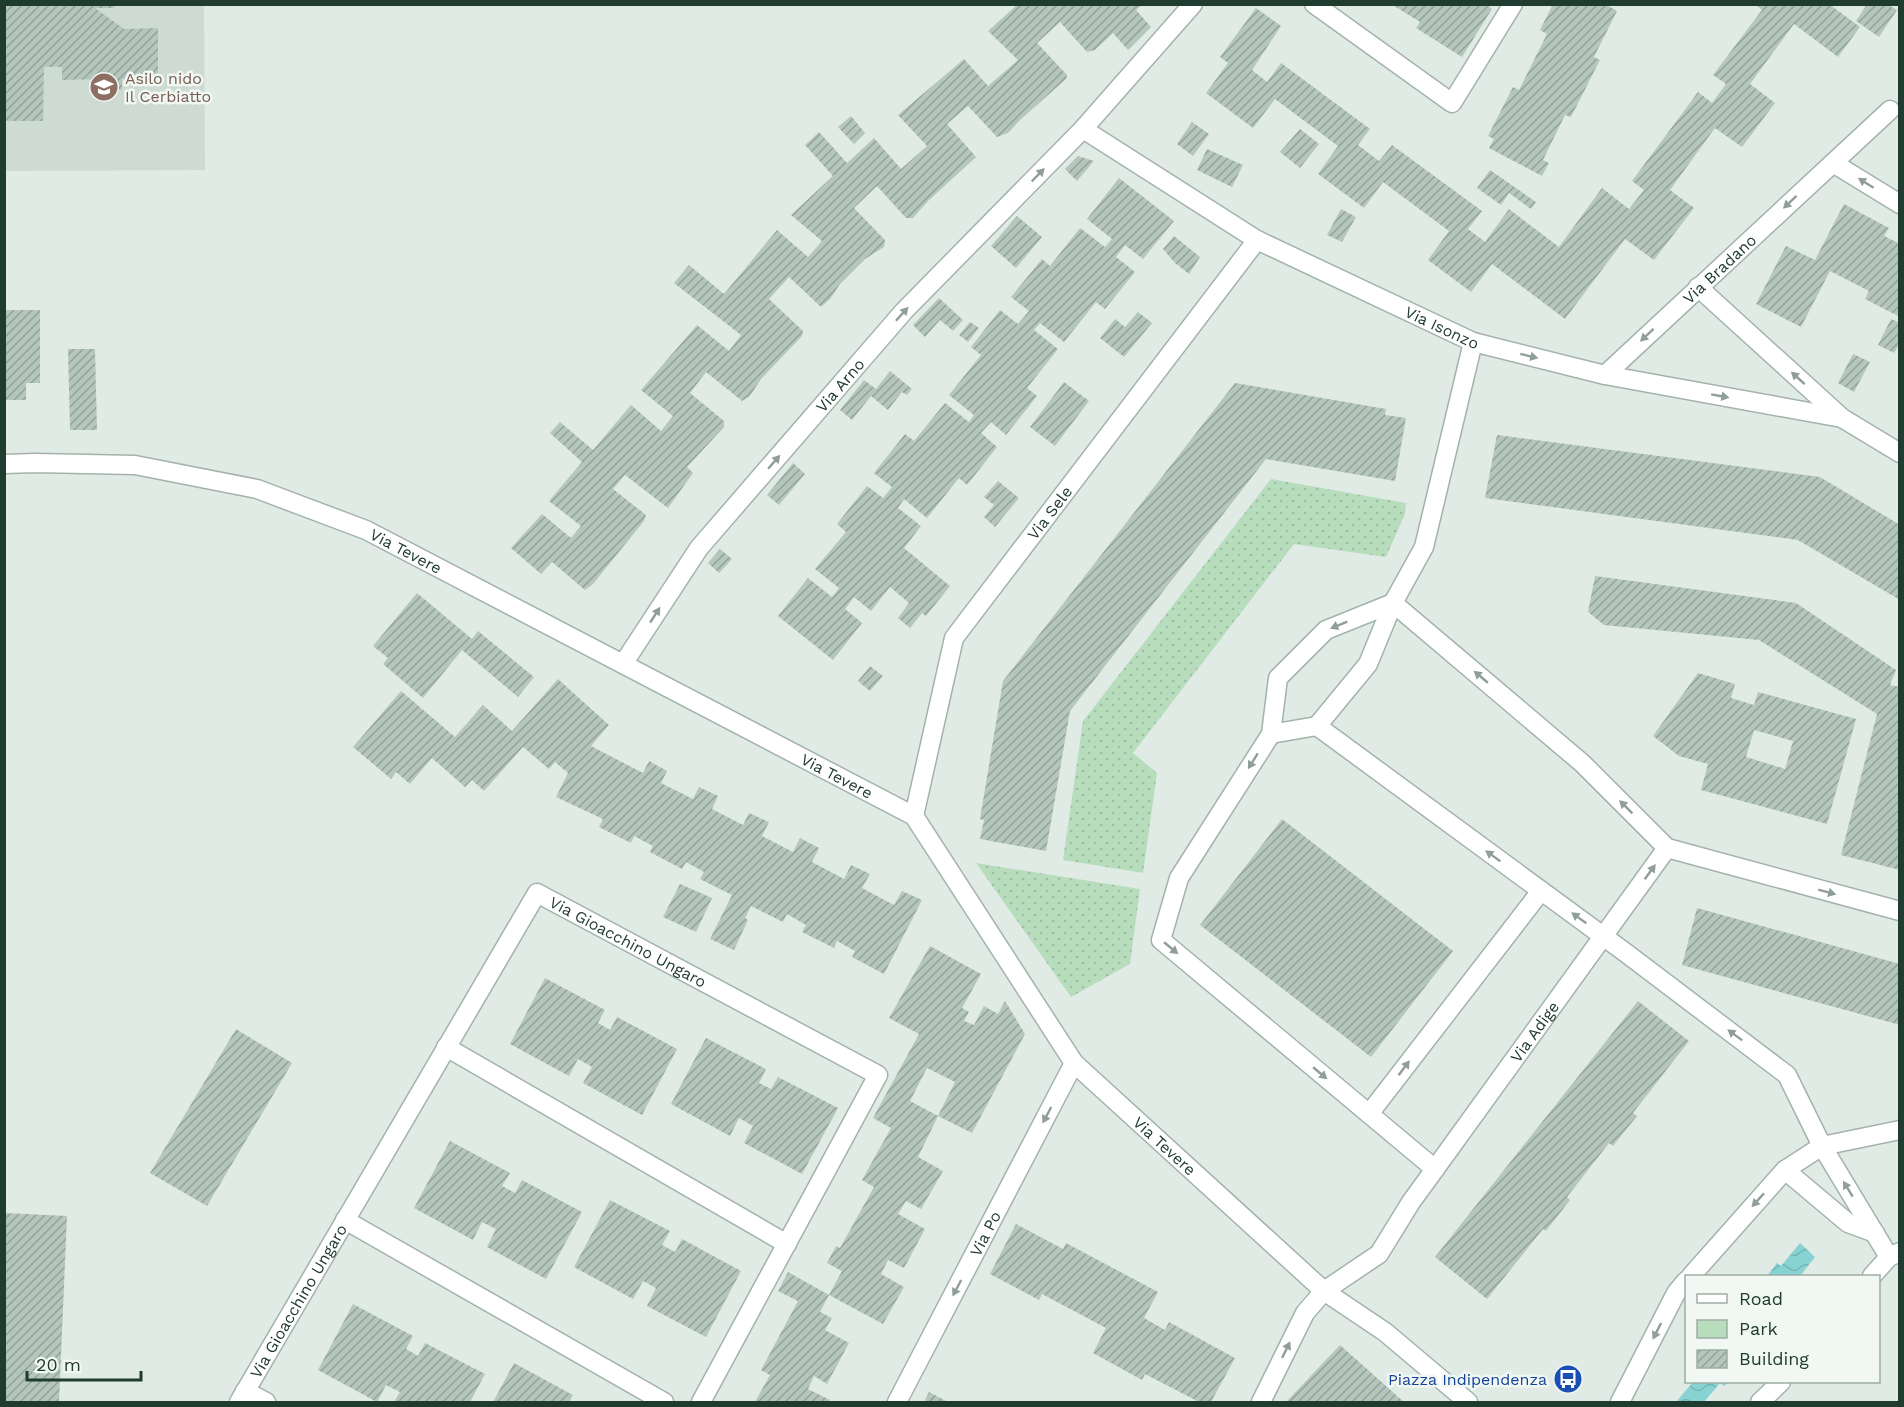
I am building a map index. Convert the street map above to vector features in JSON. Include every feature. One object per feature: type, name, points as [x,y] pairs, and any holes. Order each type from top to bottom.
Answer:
[{"type":"street","name":"Via Arno","points":[[623,664],[699,548],[904,311],[1083,129],[1193,4]]},
{"type":"street","points":[[1314,4],[1452,103],[1513,4]]},
{"type":"street","name":"Via Bradano","points":[[1605,375],[1890,110]]},
{"type":"street","name":"Via Isonzo","points":[[1083,129],[1257,240],[1473,342],[1605,375],[1842,418]]},
{"type":"street","points":[[1833,163],[1899,204]]},
{"type":"street","name":"Via Sele","points":[[914,816],[954,638],[1257,240]]},
{"type":"street","name":"Via Isonzo","points":[[1698,287],[1842,418],[1899,453]]},
{"type":"street","points":[[1271,734],[1317,726],[1368,664],[1393,603],[1424,547],[1473,342]]},
{"type":"street","name":"Via Tevere","points":[[4,464],[35,462],[135,465],[257,489],[366,531],[914,816],[1074,1064],[1324,1291],[1385,1332],[1468,1402]]},
{"type":"street","points":[[1393,603],[1326,630],[1278,678],[1271,734],[1179,878],[1161,940],[1435,1168]]},
{"type":"street","points":[[1393,603],[1582,763],[1667,848],[1899,911]]},
{"type":"street","points":[[1317,726],[1603,936],[1787,1075],[1822,1146],[1875,1233],[1894,1255],[1873,1275]]},
{"type":"street","name":"Via Adige","points":[[1261,1402],[1305,1313],[1324,1291],[1379,1254],[1435,1168],[1667,848]]},
{"type":"street","points":[[1369,1114],[1541,891]]},
{"type":"street","name":"Via Gioacchino Ungaro","points":[[242,1397],[537,893],[878,1075],[701,1402]]},
{"type":"street","points":[[447,1047],[787,1244]]},
{"type":"street","name":"Via Po","points":[[897,1402],[1074,1064]]},
{"type":"street","points":[[1691,1275],[1785,1170],[1822,1146],[1899,1130]]},
{"type":"street","points":[[1785,1170],[1848,1223],[1875,1233]]},
{"type":"street","points":[[345,1220],[664,1402]]},
{"type":"street","points":[[1620,1402],[1676,1293],[1685,1282]]},
{"type":"street","points":[[1760,1402],[1780,1383]]},
{"type":"street","points":[[242,1397],[266,1402]]},
{"type":"shaded area","name":"Asilo nido Il Cerbiatto","points":[[4,5],[204,5],[205,170],[5,171]]},
{"type":"green space","points":[[1271,479],[1406,503],[1405,514],[1386,557],[1294,544],[1133,753],[1157,773],[1143,873],[1063,860],[1083,721]]},
{"type":"green space","points":[[976,863],[1140,889],[1130,964],[1071,997]]},
{"type":"water","points":[[1800,1243],[1815,1257],[1801,1275],[1768,1275],[1777,1263],[1781,1266]]},
{"type":"water","points":[[1692,1383],[1720,1383],[1704,1402],[1676,1402]]},
{"type":"building","points":[[4,4],[114,4],[114,8],[95,8],[124,29],[158,28],[158,79],[122,79],[122,90],[103,90],[103,79],[62,80],[62,67],[44,67],[43,121],[4,121]]},
{"type":"building","points":[[1018,4],[1143,4],[1136,10],[1151,27],[1128,50],[1113,33],[1095,50],[1087,52],[1060,22],[1037,43],[1067,75],[1066,79],[1008,133],[997,137],[968,106],[947,124],[976,157],[913,218],[906,218],[877,186],[854,208],[885,240],[884,247],[865,259],[821,307],[789,277],[769,299],[803,331],[802,336],[761,379],[750,396],[742,401],[706,372],[690,393],[724,421],[724,427],[687,467],[693,473],[668,508],[625,475],[613,489],[646,515],[644,521],[593,584],[585,590],[552,562],[541,574],[511,548],[542,514],[571,538],[581,526],[549,501],[582,462],[550,433],[560,422],[593,450],[631,405],[661,431],[673,416],[641,390],[697,325],[729,351],[741,335],[674,283],[689,265],[724,294],[777,230],[808,257],[822,241],[791,215],[833,176],[805,145],[819,132],[847,163],[874,138],[901,169],[927,146],[898,115],[964,59],[988,86],[1018,60],[988,31]]},
{"type":"building","points":[[1391,4],[1486,4],[1492,9],[1462,57],[1416,28],[1420,22]]},
{"type":"building","points":[[1553,4],[1605,4],[1617,11],[1594,57],[1600,60],[1571,117],[1565,115],[1543,160],[1549,163],[1542,176],[1489,148],[1494,139],[1488,136],[1513,87],[1519,90],[1547,34],[1540,30]]},
{"type":"building","points":[[1755,4],[1829,4],[1860,27],[1838,57],[1794,24],[1750,84],[1775,103],[1742,147],[1715,128],[1670,190],[1694,208],[1654,260],[1625,239],[1565,319],[1492,264],[1471,292],[1428,260],[1449,231],[1383,182],[1364,208],[1318,174],[1338,146],[1275,99],[1253,128],[1206,93],[1228,63],[1220,57],[1256,8],[1281,26],[1252,70],[1267,82],[1281,63],[1370,129],[1358,145],[1379,161],[1392,145],[1482,211],[1468,229],[1485,242],[1509,209],[1559,247],[1602,188],[1629,209],[1644,190],[1632,181],[1698,92],[1712,103],[1726,84],[1713,75],[1762,10]]},
{"type":"building","points":[[1867,4],[1887,4],[1897,10],[1879,37],[1856,21]]},
{"type":"building","points":[[851,116],[865,133],[854,144],[838,127]]},
{"type":"building","points":[[1192,122],[1209,134],[1193,156],[1177,144]]},
{"type":"building","points":[[1300,129],[1319,144],[1300,168],[1280,152]]},
{"type":"building","points":[[1207,149],[1243,165],[1232,187],[1197,170]]},
{"type":"building","points":[[1078,156],[1094,161],[1077,181],[1065,169]]},
{"type":"building","points":[[1490,170],[1536,202],[1531,209],[1509,193],[1501,205],[1477,188]]},
{"type":"building","points":[[1119,178],[1174,221],[1143,259],[1125,245],[1116,257],[1135,272],[1105,309],[1096,302],[1064,342],[1040,323],[1034,330],[1058,349],[1027,388],[1037,396],[1006,435],[991,422],[981,433],[997,447],[967,485],[959,478],[927,518],[904,499],[898,508],[921,526],[904,548],[950,586],[926,616],[922,613],[910,628],[898,618],[909,603],[890,587],[871,611],[854,597],[845,609],[862,623],[833,660],[778,616],[808,578],[832,597],[839,588],[815,569],[846,532],[837,524],[867,486],[883,498],[892,487],[874,473],[905,434],[914,441],[945,403],[969,422],[974,415],[949,395],[981,355],[971,347],[1000,310],[1018,324],[1029,311],[1011,297],[1042,259],[1050,266],[1080,228],[1105,247],[1112,239],[1087,219]]},
{"type":"building","points":[[1844,204],[1889,228],[1884,236],[1900,244],[1900,317],[1865,299],[1869,291],[1830,271],[1801,327],[1756,304],[1786,246],[1815,260]]},
{"type":"building","points":[[1341,209],[1356,217],[1342,242],[1327,235]]},
{"type":"building","points":[[1017,216],[1042,237],[1016,268],[991,246]]},
{"type":"building","points":[[1174,236],[1200,257],[1189,274],[1163,249]]},
{"type":"building","points":[[939,298],[963,320],[953,331],[940,320],[925,337],[913,325]]},
{"type":"building","points":[[4,310],[40,310],[40,383],[26,383],[26,400],[4,400]]},
{"type":"building","points":[[1138,312],[1152,323],[1124,357],[1100,338],[1115,319],[1125,327]]},
{"type":"building","points":[[1891,319],[1900,323],[1900,343],[1894,353],[1878,345]]},
{"type":"building","points":[[970,322],[979,328],[968,342],[959,335]]},
{"type":"building","points":[[68,349],[95,349],[97,430],[70,430]]},
{"type":"building","points":[[1853,354],[1870,362],[1854,392],[1838,383]]},
{"type":"building","points":[[890,371],[912,389],[907,395],[902,392],[888,410],[871,396],[852,420],[840,410],[864,380],[876,389]]},
{"type":"building","points":[[1064,382],[1089,401],[1055,446],[1030,427]]},
{"type":"building","points":[[1235,383],[1386,409],[1385,415],[1406,418],[1395,481],[1266,459],[1070,711],[1046,851],[980,839],[984,820],[980,819],[1003,681]]},
{"type":"building","points":[[1497,435],[1820,477],[1900,525],[1900,600],[1798,540],[1485,498]]},
{"type":"building","points":[[793,463],[805,474],[779,505],[767,495]]},
{"type":"building","points":[[998,481],[1019,498],[995,527],[984,517],[994,505],[984,497]]},
{"type":"building","points":[[720,549],[732,559],[719,573],[708,563]]},
{"type":"building","points":[[1595,576],[1796,603],[1896,670],[1890,685],[1900,687],[1900,870],[1841,855],[1877,714],[1759,640],[1604,625],[1588,612]]},
{"type":"building","points":[[417,593],[472,639],[478,631],[534,677],[518,697],[462,650],[423,698],[383,664],[388,658],[373,646]]},
{"type":"building","points":[[870,666],[883,676],[870,691],[858,681]]},
{"type":"building","points":[[1698,673],[1735,684],[1731,698],[1754,705],[1758,692],[1856,719],[1827,824],[1701,790],[1708,764],[1679,756],[1653,736]],"holes":[[[1754,730],[1793,741],[1785,769],[1746,757]]]},
{"type":"building","points":[[558,679],[609,725],[591,746],[643,773],[649,761],[667,771],[661,783],[693,799],[699,787],[718,796],[712,809],[743,825],[749,813],[769,822],[762,836],[793,852],[800,838],[819,848],[812,862],[844,879],[851,865],[870,874],[862,888],[894,905],[902,891],[922,900],[884,974],[852,957],[855,951],[837,941],[834,948],[802,932],[806,925],[787,914],[783,922],[751,906],[745,918],[748,920],[734,950],[710,939],[732,895],[700,879],[704,872],[686,862],[682,869],[650,852],[653,846],[634,836],[631,843],[599,827],[603,819],[556,797],[568,773],[555,762],[549,769],[523,747],[484,791],[472,780],[465,787],[432,758],[410,784],[396,772],[391,779],[353,747],[401,691],[455,737],[483,705],[512,731]]},
{"type":"building","points":[[1282,819],[1453,951],[1371,1057],[1200,925]]},
{"type":"building","points":[[680,884],[712,898],[696,932],[663,917]]},
{"type":"building","points":[[1697,908],[1900,964],[1900,1025],[1682,965]]},
{"type":"building","points":[[930,946],[981,974],[962,1008],[969,1012],[964,1021],[974,1025],[984,1006],[998,1014],[1005,1001],[1025,1034],[972,1133],[938,1116],[918,1157],[943,1171],[921,1209],[906,1201],[898,1214],[925,1229],[904,1268],[888,1260],[881,1274],[904,1287],[883,1324],[829,1295],[842,1271],[827,1263],[836,1246],[840,1248],[874,1187],[862,1180],[891,1128],[873,1118],[919,1034],[889,1018]],"holes":[[[927,1068],[955,1082],[938,1116],[910,1101]]]},
{"type":"building","points":[[545,978],[605,1010],[598,1023],[610,1030],[617,1017],[677,1049],[642,1115],[583,1083],[592,1067],[578,1059],[569,1076],[510,1044]]},
{"type":"building","points":[[1638,1001],[1689,1041],[1633,1113],[1637,1116],[1613,1146],[1609,1143],[1567,1197],[1570,1200],[1546,1231],[1543,1229],[1487,1299],[1435,1257]]},
{"type":"building","points":[[236,1029],[292,1063],[207,1206],[150,1173]]},
{"type":"building","points":[[706,1038],[766,1069],[759,1083],[771,1089],[778,1077],[838,1108],[802,1174],[744,1143],[753,1126],[739,1118],[730,1136],[671,1104]]},
{"type":"building","points":[[450,1141],[510,1173],[502,1186],[515,1193],[522,1180],[582,1212],[546,1279],[487,1247],[496,1229],[482,1222],[473,1240],[414,1208]]},
{"type":"building","points":[[610,1200],[670,1231],[662,1245],[675,1252],[682,1239],[741,1271],[706,1337],[647,1306],[656,1288],[643,1281],[633,1299],[574,1267]]},
{"type":"building","points":[[5,1213],[67,1216],[59,1402],[4,1402]]},
{"type":"building","points":[[1016,1224],[1063,1249],[1066,1243],[1158,1292],[1144,1318],[1165,1330],[1169,1322],[1235,1358],[1211,1402],[1199,1402],[1145,1374],[1142,1380],[1093,1353],[1106,1328],[1042,1294],[1039,1300],[990,1274]]},
{"type":"building","points":[[788,1272],[829,1295],[820,1312],[832,1318],[825,1330],[849,1343],[827,1384],[814,1376],[808,1389],[830,1400],[829,1402],[755,1402],[770,1375],[761,1370],[798,1301],[778,1291]]},
{"type":"building","points":[[353,1304],[413,1336],[406,1349],[418,1356],[425,1343],[485,1374],[470,1402],[394,1402],[400,1392],[386,1385],[377,1402],[318,1370]]},
{"type":"building","points":[[1340,1345],[1404,1402],[1286,1402]]},
{"type":"building","points":[[514,1363],[573,1395],[569,1402],[493,1402]]},
{"type":"building","points":[[929,1392],[948,1402],[924,1402]]},
{"type":"place","name":"Asilo nido Il Cerbiatto","points":[[104,87]]},
{"type":"place","name":"Piazza Indipendenza","points":[[1568,1379]]}]
